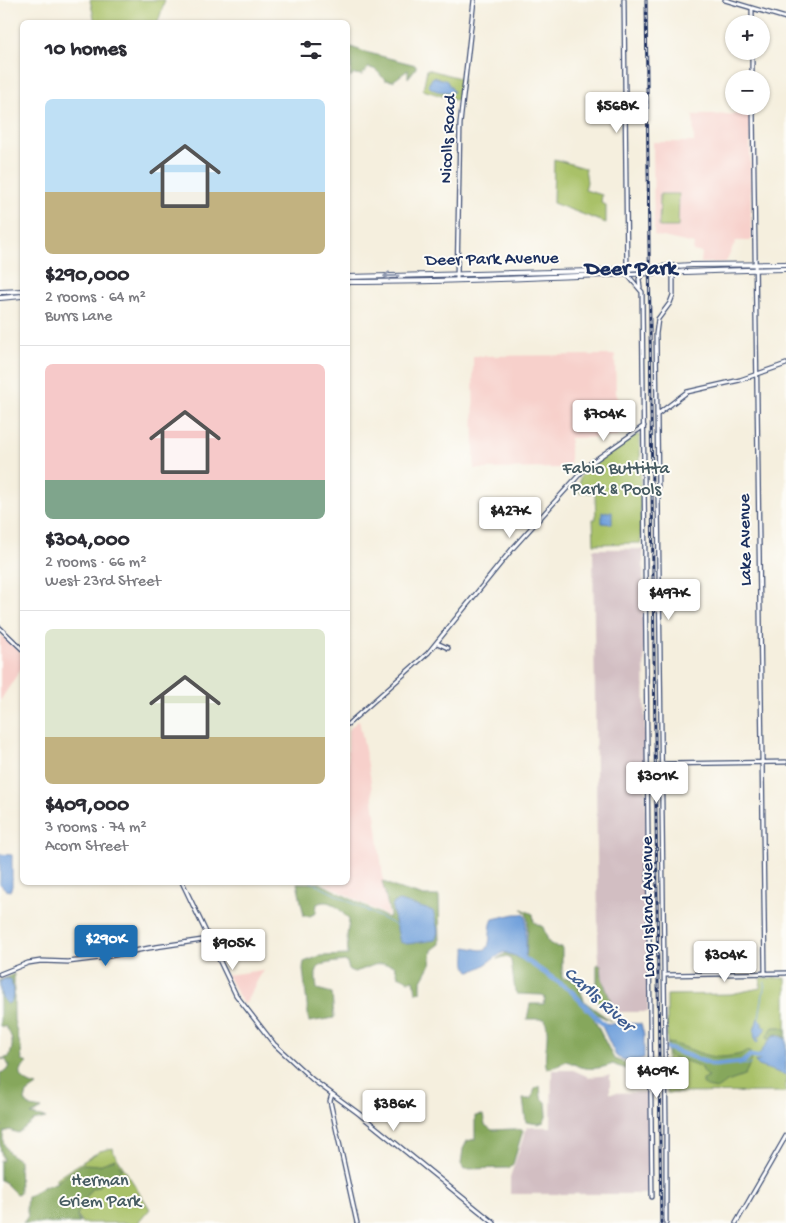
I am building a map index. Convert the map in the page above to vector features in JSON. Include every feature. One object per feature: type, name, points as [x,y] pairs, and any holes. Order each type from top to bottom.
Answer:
[{"type":"main road","name":"Deer Park Avenue","points":[[350,282],[552,278],[673,266],[786,264]]},
{"type":"main road","name":"Deer Park Avenue","points":[[350,277],[786,269]]},
{"type":"main road","points":[[552,278],[562,272]]},
{"type":"main road","points":[[0,292],[20,291]]},
{"type":"main road","points":[[0,298],[20,296]]},
{"type":"street","name":"Nicolls Road","points":[[457,280],[460,124],[474,0]]},
{"type":"street","points":[[624,0],[628,271],[642,292]]},
{"type":"street","points":[[725,0],[786,18]]},
{"type":"street","points":[[752,8],[752,15]]},
{"type":"street","name":"Lake Avenue","points":[[753,115],[765,974]]},
{"type":"street","name":"Long Island Avenue","points":[[666,1223],[656,334],[658,319],[670,303],[673,295],[673,266]]},
{"type":"street","points":[[643,273],[638,280],[642,292],[652,1197]]},
{"type":"street","points":[[657,414],[687,392],[740,380],[786,364]]},
{"type":"street","points":[[350,722],[428,653],[513,548],[588,465],[644,426]]},
{"type":"street","points":[[0,628],[20,647]]},
{"type":"street","points":[[437,642],[448,648]]},
{"type":"street","points":[[661,764],[786,762]]},
{"type":"street","points":[[183,885],[236,995],[262,1031],[289,1059],[494,1223]]},
{"type":"street","points":[[0,974],[28,963],[41,961],[68,962],[100,958],[209,939]]},
{"type":"street","points":[[664,975],[786,974]]},
{"type":"street","points":[[332,1094],[330,1101],[357,1223]]},
{"type":"street","points":[[736,1223],[786,1136]]},
{"type":"shaded area","points":[[693,115],[750,115],[751,241],[736,241],[726,262],[701,263],[702,253],[693,251],[694,244],[654,235],[653,142],[694,142]]},
{"type":"shaded area","points":[[615,355],[616,397],[618,397],[618,413],[616,414],[617,437],[570,438],[570,468],[474,469],[473,356]]},
{"type":"shaded area","points":[[593,549],[643,549],[648,1012],[613,1012],[599,1006]]},
{"type":"shaded area","points":[[0,634],[20,652],[20,670],[0,701]]},
{"type":"shaded area","points":[[359,720],[370,775],[388,916],[328,885],[350,885],[350,728]]},
{"type":"shaded area","points":[[263,970],[246,1002],[243,1004],[227,975]]},
{"type":"shaded area","points":[[552,1070],[573,1070],[589,1077],[610,1075],[610,1093],[649,1092],[650,1194],[510,1194],[510,1177],[527,1127],[551,1127]]},
{"type":"green space","points":[[90,0],[165,0],[159,20],[95,20]]},
{"type":"green space","points":[[350,47],[416,65],[416,68],[408,78],[408,70],[393,81],[385,80],[378,72],[371,68],[368,68],[362,75],[354,74],[350,77]]},
{"type":"green space","points":[[427,69],[463,79],[458,101],[423,90]]},
{"type":"green space","points":[[554,159],[585,168],[587,182],[585,190],[602,195],[601,203],[606,205],[606,223],[553,203]]},
{"type":"green space","points":[[660,194],[679,194],[678,227],[659,227]]},
{"type":"green space","name":"Fabio Buttitta Park & Pools","points":[[636,434],[640,436],[641,543],[594,544],[593,519],[596,519],[595,493],[579,492],[580,477],[595,462]]},
{"type":"green space","points":[[382,881],[394,887],[424,896],[439,896],[440,944],[432,950],[430,966],[421,982],[421,992],[416,993],[414,980],[409,981],[398,976],[395,966],[378,964],[354,972],[349,970],[347,962],[344,961],[324,964],[317,969],[317,989],[332,993],[334,1018],[309,1022],[303,969],[304,962],[320,956],[348,955],[347,936],[349,920],[335,906],[327,902],[317,904],[316,913],[304,916],[297,885],[324,885],[388,918],[390,915]]},
{"type":"green space","points":[[522,909],[533,914],[534,922],[543,927],[549,943],[556,947],[562,947],[562,978],[576,980],[585,1002],[611,1021],[597,1014],[594,1019],[614,1059],[622,1062],[644,1063],[644,1083],[630,1071],[613,1064],[588,1068],[565,1061],[558,1066],[547,1069],[545,1058],[547,1026],[545,1019],[527,1019],[530,1004],[544,1004],[545,998],[542,995],[517,994],[511,961],[508,956],[497,959],[506,953],[526,961],[528,920],[526,913]]},
{"type":"green space","points":[[597,964],[601,965],[602,978],[611,1002],[610,1007],[604,1007],[597,1000]]},
{"type":"green space","points":[[14,974],[14,1020],[22,1061],[28,1063],[21,1070],[21,1074],[28,1083],[37,1086],[27,1093],[25,1101],[30,1107],[42,1109],[31,1115],[46,1118],[33,1121],[18,1133],[9,1130],[4,1132],[3,1141],[6,1149],[19,1160],[20,1193],[16,1194],[0,1180],[0,1160],[3,1161],[0,1146],[0,1128],[3,1126],[0,1124],[2,1108],[0,1101],[0,1073],[6,1071],[9,1066],[6,1060],[1,1059],[9,1057],[12,1045],[6,1027],[0,1026],[0,980]]},
{"type":"green space","points":[[761,978],[786,978],[786,1092],[667,1093],[667,995],[731,994],[760,988]]},
{"type":"green space","points":[[773,1027],[782,1027],[786,1030],[786,1038],[777,1034],[768,1040],[767,1036]]},
{"type":"green space","points":[[668,1043],[706,1055],[722,1057],[740,1054],[745,1051],[750,1052],[752,1060],[744,1076],[727,1082],[716,1089],[704,1085],[703,1080],[708,1078],[708,1076],[701,1068],[668,1055]]},
{"type":"green space","points":[[540,1086],[541,1097],[546,1102],[547,1114],[544,1122],[538,1124],[526,1122],[523,1099],[532,1099],[535,1088]]},
{"type":"green space","points":[[483,1115],[485,1125],[492,1130],[523,1130],[513,1164],[509,1168],[464,1169],[461,1164],[463,1149],[467,1141],[475,1139],[475,1116]]},
{"type":"green space","name":"Herman Griem Park","points":[[113,1148],[114,1153],[150,1209],[138,1223],[82,1223],[55,1179],[100,1151]]},
{"type":"green space","points":[[115,1159],[122,1169],[110,1175],[101,1185],[91,1189],[78,1212],[77,1217],[80,1223],[23,1223],[28,1216],[26,1207],[27,1197],[43,1187],[55,1183],[83,1164],[99,1165]]},
{"type":"water","points":[[433,77],[446,80],[454,92],[440,92],[430,88],[428,85]]},
{"type":"water","points":[[602,512],[612,512],[612,524],[602,523]]},
{"type":"water","points":[[0,854],[12,855],[12,886],[10,891],[0,884]]},
{"type":"water","points":[[399,901],[433,911],[438,929],[435,940],[407,944],[400,942],[392,908],[394,903]]},
{"type":"water","points":[[524,914],[526,918],[526,953],[524,959],[504,952],[482,967],[469,971],[466,962],[466,947],[481,950],[487,949],[493,919]]},
{"type":"water","points":[[4,979],[11,979],[13,996],[8,1004],[0,992],[0,982]]},
{"type":"water","points":[[758,1018],[762,1022],[762,1026],[766,1028],[760,1037],[756,1038],[759,1041],[757,1043],[754,1031]]},
{"type":"water","points":[[600,1022],[610,1024],[641,1024],[644,1035],[644,1058],[630,1060],[616,1056]]},
{"type":"water","points":[[777,1035],[786,1039],[786,1075],[759,1066],[755,1062],[763,1060],[757,1057],[773,1036]]},
{"type":"waterway","name":"Carlls River","points":[[317,885],[397,926]]},
{"type":"waterway","name":"Carlls River","points":[[520,956],[570,990],[604,1025]]},
{"type":"waterway","points":[[759,1018],[765,982]]},
{"type":"waterway","name":"Carlls River","points":[[667,1048],[714,1065],[743,1062],[750,1056],[762,1058]]},
{"type":"waterway","name":"Carlls River","points":[[738,1063],[742,1065],[751,1064]]},
{"type":"railway","points":[[646,0],[661,1223]]},
{"type":"district","name":"Deer Park","points":[[631,270]]}]
